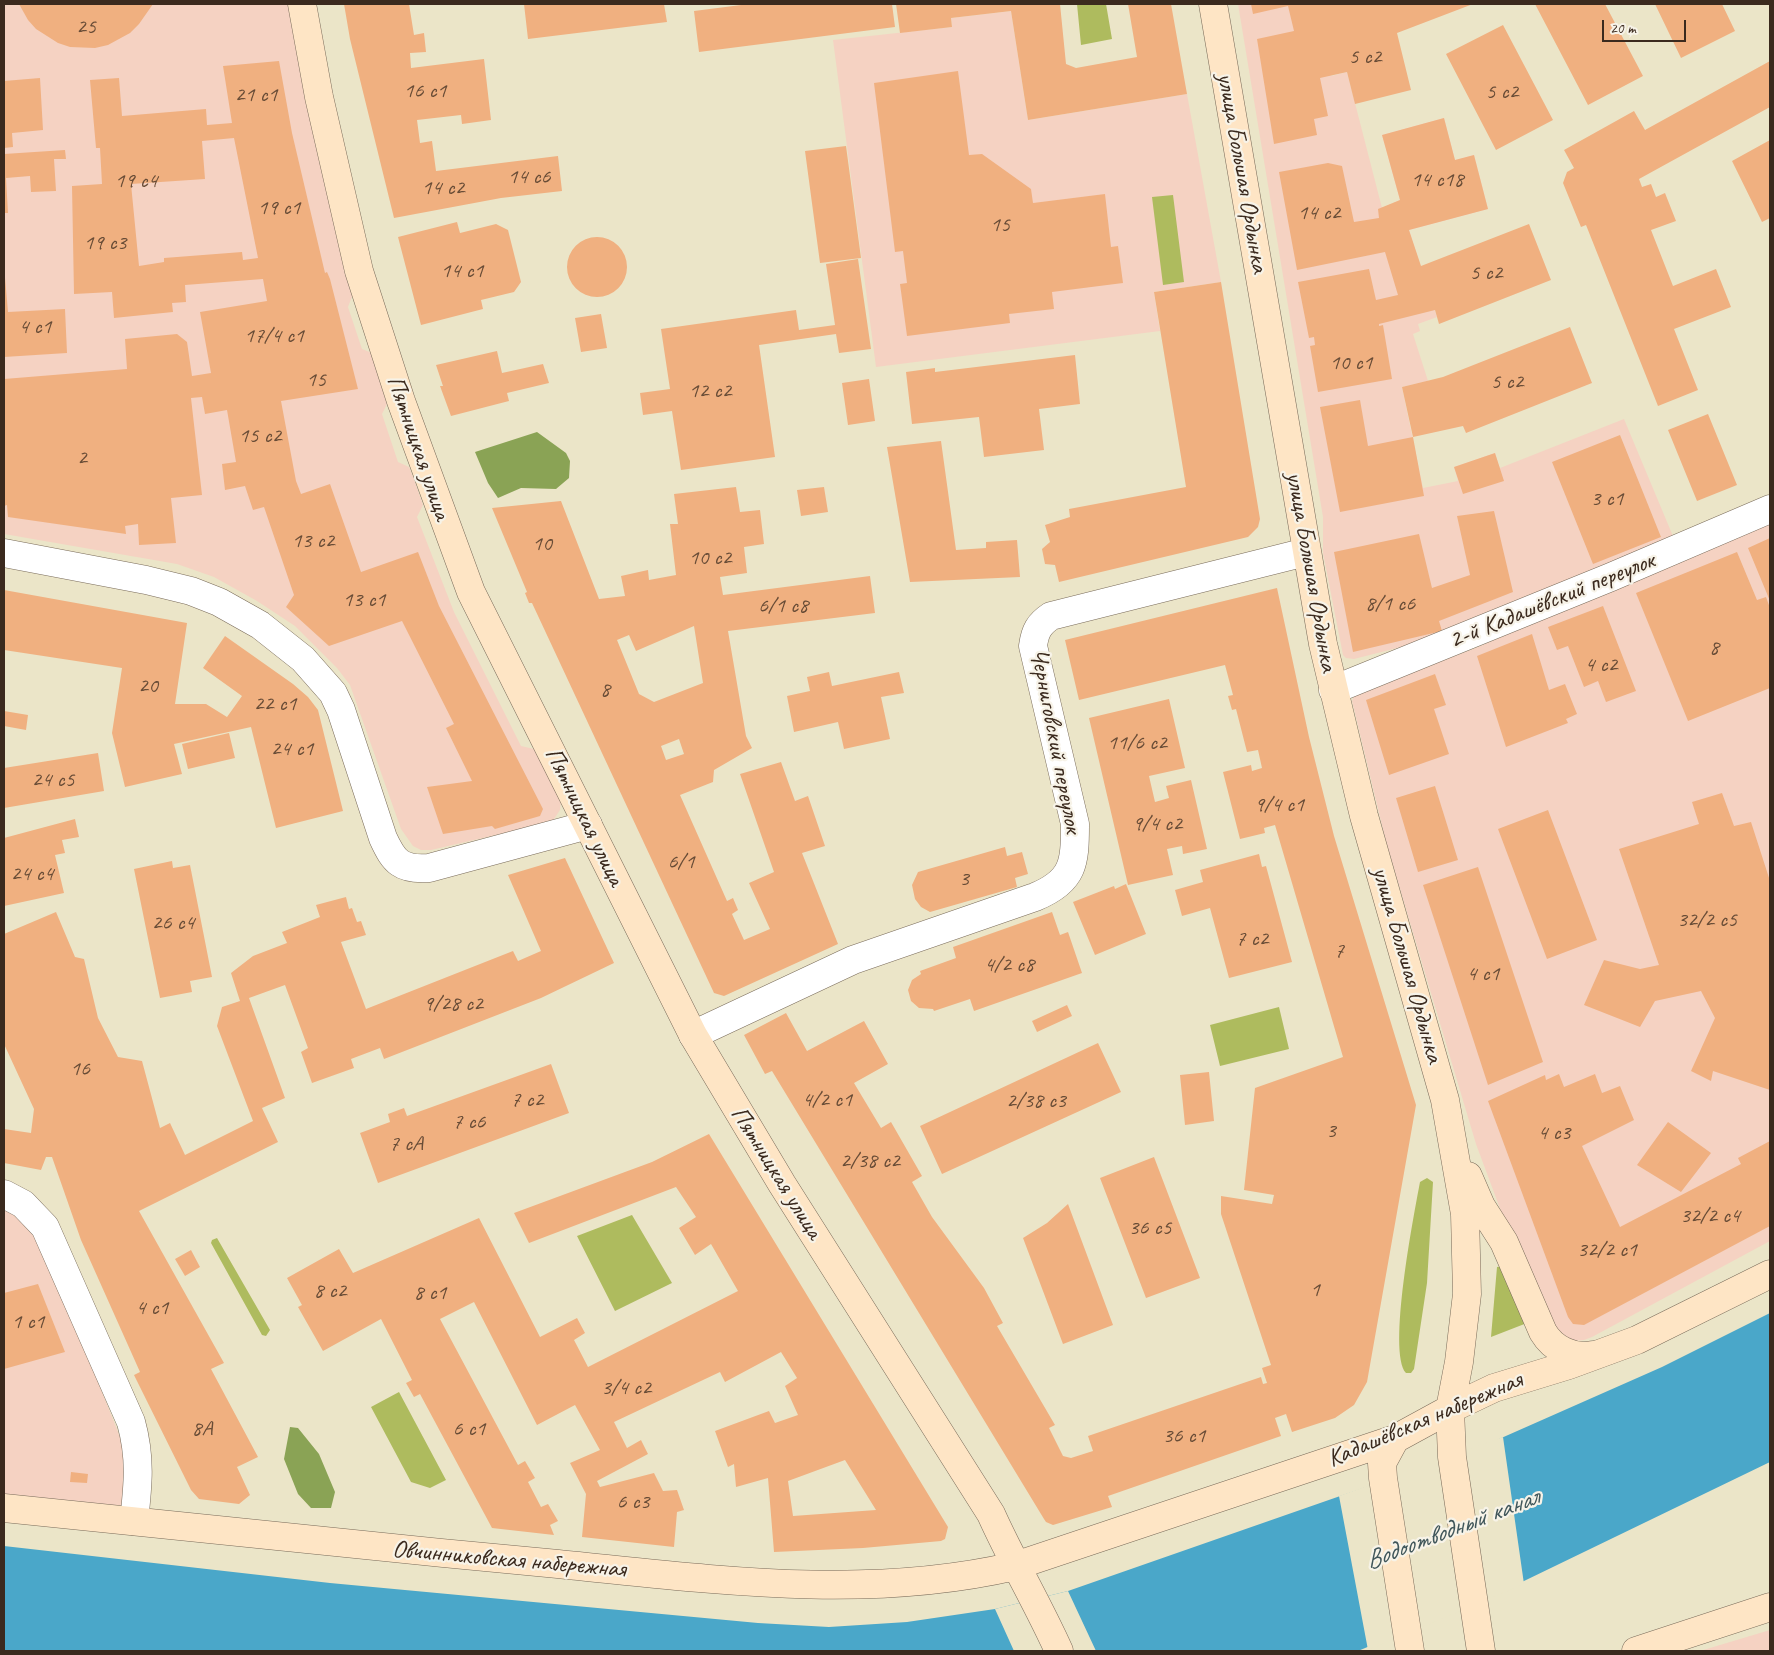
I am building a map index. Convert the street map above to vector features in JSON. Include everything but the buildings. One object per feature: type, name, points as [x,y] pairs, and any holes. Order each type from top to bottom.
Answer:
[{"type":"street","name":"Пятницкая улица","points":[[302,4],[319,97],[352,244],[401,401],[471,592],[693,1035],[782,1184],[991,1514],[1015,1566],[1036,1600],[1058,1651]]},
{"type":"street","name":"улица Большая Ордынка","points":[[1213,4],[1315,608],[1364,816],[1452,1130],[1465,1214],[1467,1294],[1459,1362],[1450,1408],[1452,1457],[1481,1651]]},
{"type":"street","name":"2-й Кадашёвский переулок","points":[[1333,690],[1620,574],[1770,509]]},
{"type":"street","name":"Черниговский переулок","points":[[693,1035],[853,960],[1035,897],[1062,882],[1072,869],[1075,824],[1033,646],[1035,633],[1041,623],[1052,616],[1306,552]]},
{"type":"street","points":[[4,553],[146,580],[191,591],[220,602],[260,626],[303,659],[333,693],[341,710],[390,854],[400,864],[411,870],[429,868],[588,825]]},
{"type":"street","name":"улица Большая Ордынка","points":[[1452,1130],[1481,1206],[1504,1242],[1550,1344],[1570,1354],[1588,1356],[1612,1351]]},
{"type":"street","points":[[4,1194],[23,1204],[45,1226],[131,1422],[137,1444],[139,1465],[134,1522]]},
{"type":"street","name":"Кадашёвская набережная","points":[[1015,1566],[1395,1439],[1450,1408],[1494,1388],[1612,1351],[1770,1274]]},
{"type":"street","points":[[1395,1439],[1382,1463],[1383,1478],[1409,1645]]},
{"type":"street","name":"Овчинниковская набережная","points":[[4,1508],[728,1581],[803,1585],[894,1584],[982,1574],[1015,1566]]},
{"type":"street","points":[[1636,1651],[1770,1607]]},
{"type":"shaded area","points":[[4,4],[289,4],[353,294],[348,307],[362,349],[372,353],[388,402],[382,414],[398,462],[409,467],[414,479],[423,505],[417,517],[454,612],[521,746],[534,749],[561,800],[560,810],[552,822],[431,850],[421,850],[413,846],[401,829],[350,685],[337,668],[295,626],[257,601],[214,577],[177,564],[4,534]]},
{"type":"shaded area","points":[[1238,4],[1400,4],[1387,11],[1331,76],[1347,72],[1382,208],[1400,200],[1382,135],[1444,118],[1455,160],[1474,155],[1488,209],[1409,230],[1437,317],[1418,324],[1420,331],[1413,334],[1428,381],[1402,387],[1423,488],[1458,481],[1454,467],[1495,453],[1500,468],[1624,419],[1675,541],[1444,636],[1354,659],[1346,658],[1343,655],[1323,553],[1323,517]]},
{"type":"shaded area","points":[[1011,11],[1028,120],[1187,94],[1221,282],[1154,292],[1160,331],[876,367],[833,40],[952,27],[951,18]]},
{"type":"shaded area","points":[[1770,522],[1770,1241],[1592,1337],[1574,1341],[1556,1336],[1511,1238],[1476,1144],[1386,842],[1352,701],[1354,696],[1363,691],[1473,649]]},
{"type":"shaded area","points":[[4,1205],[22,1216],[45,1249],[128,1457],[125,1512],[4,1498]]},
{"type":"shaded area","points":[[1770,1630],[1770,1651],[1700,1651]]},
{"type":"green space","points":[[1077,4],[1106,4],[1112,39],[1081,45]]},
{"type":"green space","points":[[1173,195],[1184,282],[1163,285],[1152,197]]},
{"type":"green space","points":[[537,432],[566,453],[570,461],[569,478],[556,489],[521,488],[498,498],[488,483],[475,452]]},
{"type":"green space","points":[[1279,1007],[1289,1049],[1220,1066],[1210,1025]]},
{"type":"green space","points":[[1427,1178],[1433,1182],[1427,1283],[1414,1369],[1411,1373],[1406,1373],[1401,1360],[1399,1339],[1400,1312],[1420,1182]]},
{"type":"green space","points":[[632,1215],[672,1283],[615,1311],[577,1236]]},
{"type":"green space","points":[[217,1238],[270,1330],[266,1336],[262,1335],[211,1243],[212,1240]]},
{"type":"green space","points":[[1503,1266],[1527,1323],[1491,1337],[1497,1267]]},
{"type":"green space","points":[[399,1392],[446,1480],[430,1488],[411,1482],[371,1407]]},
{"type":"green space","points":[[290,1427],[298,1428],[319,1454],[335,1492],[331,1508],[311,1508],[298,1494],[284,1459]]},
{"type":"water","name":"Водоотводный канал","points":[[1770,1313],[1770,1462],[1524,1581],[1358,1651],[4,1651],[4,1546],[330,1583],[758,1623],[829,1627],[907,1622],[995,1609],[1068,1591],[1490,1443],[1662,1367]]},
{"type":"pier","points":[[1503,1437],[1524,1584],[1368,1650],[1339,1496]]},
{"type":"pier","points":[[1068,1591],[1096,1651],[1014,1651],[995,1609]]}]
